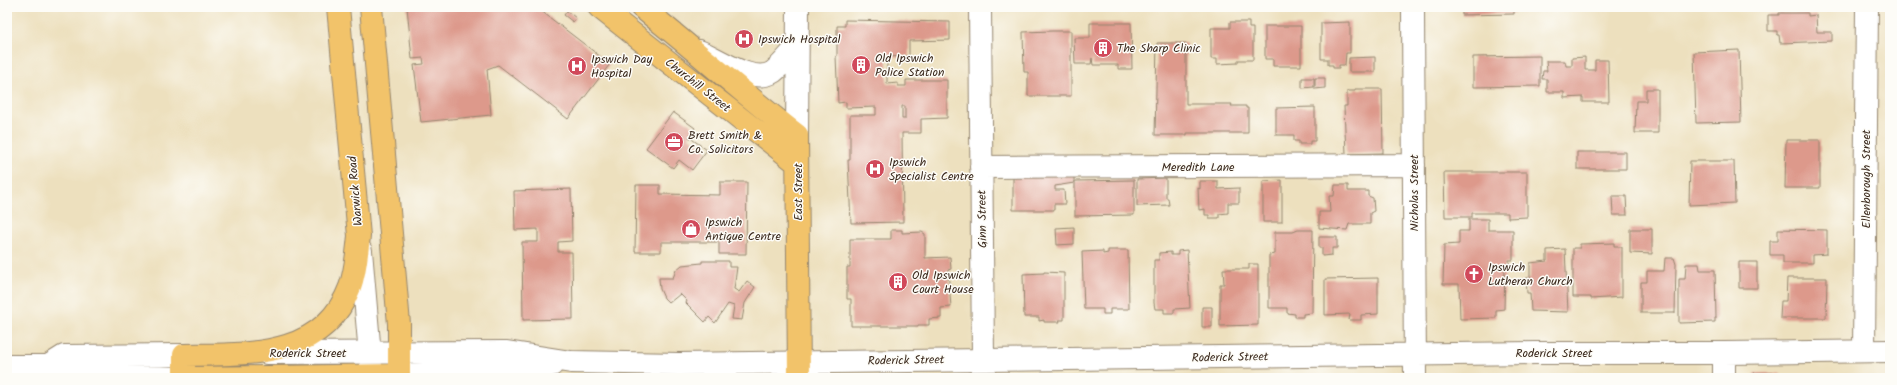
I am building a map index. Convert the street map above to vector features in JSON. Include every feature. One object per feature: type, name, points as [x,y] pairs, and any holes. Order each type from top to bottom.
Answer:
[{"type":"main road","name":"Warwick Road","points":[[338,7],[359,236]]},
{"type":"main road","points":[[372,7],[399,324],[399,375]]},
{"type":"main road","name":"Churchill Street","points":[[599,7],[798,163]]},
{"type":"main road","name":"Churchill Street","points":[[641,7],[696,50],[771,115],[797,135]]},
{"type":"main road","name":"East Street","points":[[797,135],[799,371]]},
{"type":"main road","points":[[352,154],[384,153]]},
{"type":"main road","points":[[252,353],[284,347],[307,338],[331,319],[343,301],[350,286],[356,263],[359,236]]},
{"type":"main road","name":"Roderick Street","points":[[184,355],[252,353]]},
{"type":"main road","points":[[184,355],[184,378]]},
{"type":"main road","name":"Roderick Street","points":[[189,378],[399,375]]},
{"type":"street","name":"East Street","points":[[797,135],[798,7]]},
{"type":"street","name":"Ginn Street","points":[[980,7],[983,359]]},
{"type":"street","name":"Nicholas Street","points":[[1413,7],[1415,378]]},
{"type":"street","name":"Ellenborough Street","points":[[1864,351],[1867,7]]},
{"type":"street","points":[[696,50],[711,55],[748,74],[761,75],[772,72],[797,47]]},
{"type":"street","name":"Meredith Lane","points":[[981,167],[1414,165]]},
{"type":"street","name":"Warwick Road","points":[[359,236],[371,352],[372,376]]},
{"type":"street","name":"Roderick Street","points":[[252,353],[507,352],[571,362],[679,364],[799,371],[983,359],[1890,351]]},
{"type":"street","points":[[1724,353],[1724,378]]},
{"type":"street","name":"Roderick Street","points":[[48,366],[64,356],[184,355]]},
{"type":"street","name":"Roderick Street","points":[[399,375],[500,373],[571,362]]},
{"type":"street","points":[[7,366],[48,366],[61,375],[180,378]]},
{"type":"building","points":[[407,7],[536,7],[610,64],[568,119],[498,65],[487,69],[491,115],[421,122],[414,65],[424,64],[423,58],[412,59]]},
{"type":"building","points":[[1462,7],[1514,7],[1514,14],[1462,15]]},
{"type":"building","points":[[567,11],[576,18],[573,22],[564,15]]},
{"type":"building","points":[[1779,13],[1808,13],[1808,16],[1816,15],[1817,32],[1832,32],[1832,41],[1780,43],[1777,31],[1768,31],[1768,15],[1779,15]]},
{"type":"building","points":[[845,20],[950,22],[950,40],[909,41],[909,56],[887,57],[887,84],[898,83],[898,86],[906,86],[906,80],[947,80],[947,118],[921,119],[921,133],[902,133],[903,222],[851,223],[848,160],[850,160],[850,115],[876,115],[876,107],[846,108],[846,102],[838,103],[836,56],[837,26],[845,26]],"holes":[[[902,106],[905,106],[905,119],[902,119]]]},
{"type":"building","points":[[1230,22],[1249,22],[1249,28],[1253,28],[1253,60],[1238,60],[1238,63],[1217,64],[1217,59],[1211,59],[1211,28],[1230,28]]},
{"type":"building","points":[[1350,22],[1350,53],[1346,53],[1345,65],[1339,65],[1339,68],[1333,68],[1333,65],[1328,65],[1328,59],[1321,59],[1321,23]]},
{"type":"building","name":"The Sharp Clinic","points":[[1090,23],[1131,23],[1132,69],[1118,69],[1118,65],[1093,65],[1092,58],[1091,64],[1075,64],[1074,38],[1090,38]]},
{"type":"building","points":[[1265,26],[1301,26],[1301,66],[1273,66],[1273,59],[1265,59]]},
{"type":"building","points":[[1071,31],[1071,96],[1028,96],[1028,72],[1024,72],[1023,32]]},
{"type":"building","points":[[1157,43],[1186,43],[1186,104],[1232,104],[1231,106],[1246,106],[1246,108],[1248,108],[1248,133],[1187,133],[1187,135],[1155,135]]},
{"type":"building","points":[[1739,50],[1741,122],[1696,123],[1694,52]]},
{"type":"building","points":[[1540,56],[1540,86],[1473,87],[1473,57]]},
{"type":"building","points":[[1375,57],[1375,72],[1349,72],[1349,58]]},
{"type":"building","points":[[1585,57],[1585,70],[1595,70],[1595,60],[1608,60],[1609,102],[1583,102],[1583,97],[1564,98],[1564,92],[1547,92],[1547,79],[1542,79],[1543,71],[1547,71],[1546,61],[1565,61],[1566,66],[1572,66],[1572,58]]},
{"type":"building","points":[[1302,78],[1314,78],[1314,87],[1302,88]]},
{"type":"building","points":[[1315,78],[1325,78],[1325,88],[1315,89]]},
{"type":"building","points":[[1355,89],[1382,89],[1383,153],[1346,154],[1344,106],[1347,106],[1347,91],[1355,91]]},
{"type":"building","points":[[1646,89],[1658,89],[1658,133],[1635,133],[1636,101],[1646,101]]},
{"type":"building","points":[[1315,107],[1315,141],[1310,141],[1310,144],[1299,144],[1299,141],[1294,141],[1294,135],[1276,135],[1276,108]]},
{"type":"building","name":"Brett Smith & Co. Solicitors","points":[[673,112],[695,128],[689,137],[707,150],[692,170],[679,160],[673,168],[646,148]]},
{"type":"building","points":[[1786,140],[1820,140],[1820,188],[1785,188]]},
{"type":"building","points":[[1577,152],[1626,152],[1626,169],[1577,169]]},
{"type":"building","points":[[1690,161],[1734,161],[1735,203],[1689,205]]},
{"type":"building","points":[[1444,172],[1527,172],[1527,217],[1508,218],[1508,213],[1472,213],[1472,217],[1445,217]]},
{"type":"building","points":[[1074,174],[1074,183],[1055,186],[1055,190],[1064,190],[1065,204],[1054,204],[1054,210],[1013,210],[1013,175]]},
{"type":"building","points":[[1166,178],[1166,198],[1168,198],[1169,205],[1137,206],[1137,179]]},
{"type":"building","points":[[1134,180],[1134,215],[1075,216],[1075,181]]},
{"type":"building","points":[[1282,180],[1282,222],[1263,222],[1263,181]]},
{"type":"building","points":[[1200,181],[1218,181],[1218,189],[1239,188],[1239,203],[1228,203],[1228,213],[1219,214],[1219,218],[1209,218],[1209,215],[1205,215],[1205,209],[1199,210],[1198,188],[1200,189]]},
{"type":"building","name":"Ipswich Antique Centre","points":[[720,182],[747,182],[746,254],[719,254],[719,242],[661,242],[661,252],[635,252],[636,185],[660,185],[660,194],[720,195]]},
{"type":"building","points":[[1335,185],[1348,185],[1348,191],[1368,191],[1368,196],[1373,198],[1374,211],[1370,213],[1370,224],[1349,224],[1347,230],[1319,228],[1319,212],[1330,212],[1329,196],[1334,196]]},
{"type":"building","points":[[571,189],[572,241],[558,242],[558,252],[572,252],[573,319],[523,320],[522,242],[538,242],[538,229],[515,230],[514,191]]},
{"type":"building","points":[[1612,196],[1626,196],[1627,215],[1613,215]]},
{"type":"building","name":"Ipswich Lutheran Church","points":[[1469,219],[1488,219],[1488,230],[1513,230],[1513,260],[1509,260],[1509,264],[1505,264],[1504,309],[1496,310],[1496,318],[1460,319],[1459,284],[1443,284],[1444,245],[1459,244],[1459,231],[1469,231]]},
{"type":"building","points":[[1074,227],[1074,244],[1057,245],[1056,228]]},
{"type":"building","points":[[1630,229],[1652,229],[1652,254],[1630,253]]},
{"type":"building","points":[[1778,229],[1827,230],[1827,254],[1813,255],[1813,263],[1783,263],[1783,255],[1770,255],[1770,241],[1778,241]]},
{"type":"building","name":"Old Ipswich Court House","points":[[891,230],[902,230],[902,233],[922,232],[925,234],[925,258],[950,257],[951,269],[948,270],[951,307],[941,308],[941,318],[929,319],[929,325],[851,326],[851,299],[847,299],[847,267],[850,267],[850,239],[891,239]]},
{"type":"building","points":[[1298,230],[1313,230],[1312,313],[1303,314],[1303,317],[1295,317],[1295,314],[1287,313],[1287,308],[1269,308],[1269,255],[1275,254],[1275,232],[1293,232]]},
{"type":"building","points":[[1319,237],[1337,237],[1337,248],[1332,248],[1332,255],[1322,256],[1322,248],[1319,248]]},
{"type":"building","points":[[1614,243],[1614,247],[1622,247],[1622,297],[1591,299],[1591,297],[1573,297],[1573,248],[1580,248],[1580,244]]},
{"type":"building","points":[[1565,249],[1568,312],[1531,311],[1530,293],[1527,293],[1526,278],[1530,278],[1530,263],[1547,261],[1547,250]]},
{"type":"building","points":[[1108,250],[1128,250],[1129,309],[1110,309],[1110,314],[1103,314],[1103,309],[1084,309],[1082,252],[1103,251],[1103,254],[1108,253]]},
{"type":"building","points":[[1187,250],[1190,308],[1174,309],[1174,313],[1164,313],[1164,309],[1155,309],[1154,260],[1159,260],[1159,253],[1171,252],[1171,255],[1178,255],[1178,251]]},
{"type":"building","points":[[1665,258],[1674,258],[1676,264],[1675,313],[1641,313],[1641,282],[1647,282],[1647,271],[1664,271]]},
{"type":"building","points":[[702,261],[729,261],[729,267],[737,267],[734,289],[739,292],[747,281],[755,287],[745,303],[742,320],[732,319],[734,306],[728,304],[715,323],[709,317],[705,322],[686,303],[687,301],[680,294],[669,303],[664,298],[660,289],[659,278],[673,278],[676,270],[682,265],[702,263]]},
{"type":"building","points":[[1739,262],[1757,262],[1757,288],[1739,288]]},
{"type":"building","points":[[1249,264],[1258,264],[1258,325],[1220,326],[1220,284],[1224,284],[1223,269],[1249,269]]},
{"type":"building","points":[[1686,264],[1699,264],[1700,270],[1715,270],[1715,322],[1679,323],[1679,279],[1685,279]]},
{"type":"building","points":[[1044,272],[1064,273],[1064,320],[1059,320],[1060,322],[1044,322],[1044,320],[1039,321],[1039,317],[1024,317],[1023,274]]},
{"type":"building","points":[[1378,278],[1378,314],[1361,315],[1361,320],[1349,320],[1350,314],[1325,315],[1325,279]]},
{"type":"building","points":[[1787,278],[1827,278],[1826,318],[1780,318],[1781,301],[1786,301]]},
{"type":"building","points":[[1202,307],[1212,307],[1212,327],[1202,327]]},
{"type":"building","points":[[1754,373],[1780,373],[1780,378],[1754,378]]},
{"type":"place","name":"Ipswich Hospital","points":[[744,39]]},
{"type":"place","name":"The Sharp Clinic","points":[[1103,48]]},
{"type":"place","name":"Old Ipswich Police Station","points":[[861,65]]},
{"type":"place","name":"Ipswich Day Hospital","points":[[577,66]]},
{"type":"place","name":"Brett Smith & Co. Solicitors","points":[[674,142]]},
{"type":"place","name":"Ipswich Specialist Centre","points":[[875,169]]},
{"type":"place","name":"Ipswich Antique Centre","points":[[691,229]]},
{"type":"place","name":"Ipswich Lutheran Church","points":[[1474,274]]},
{"type":"place","name":"Old Ipswich Court House","points":[[898,282]]}]
